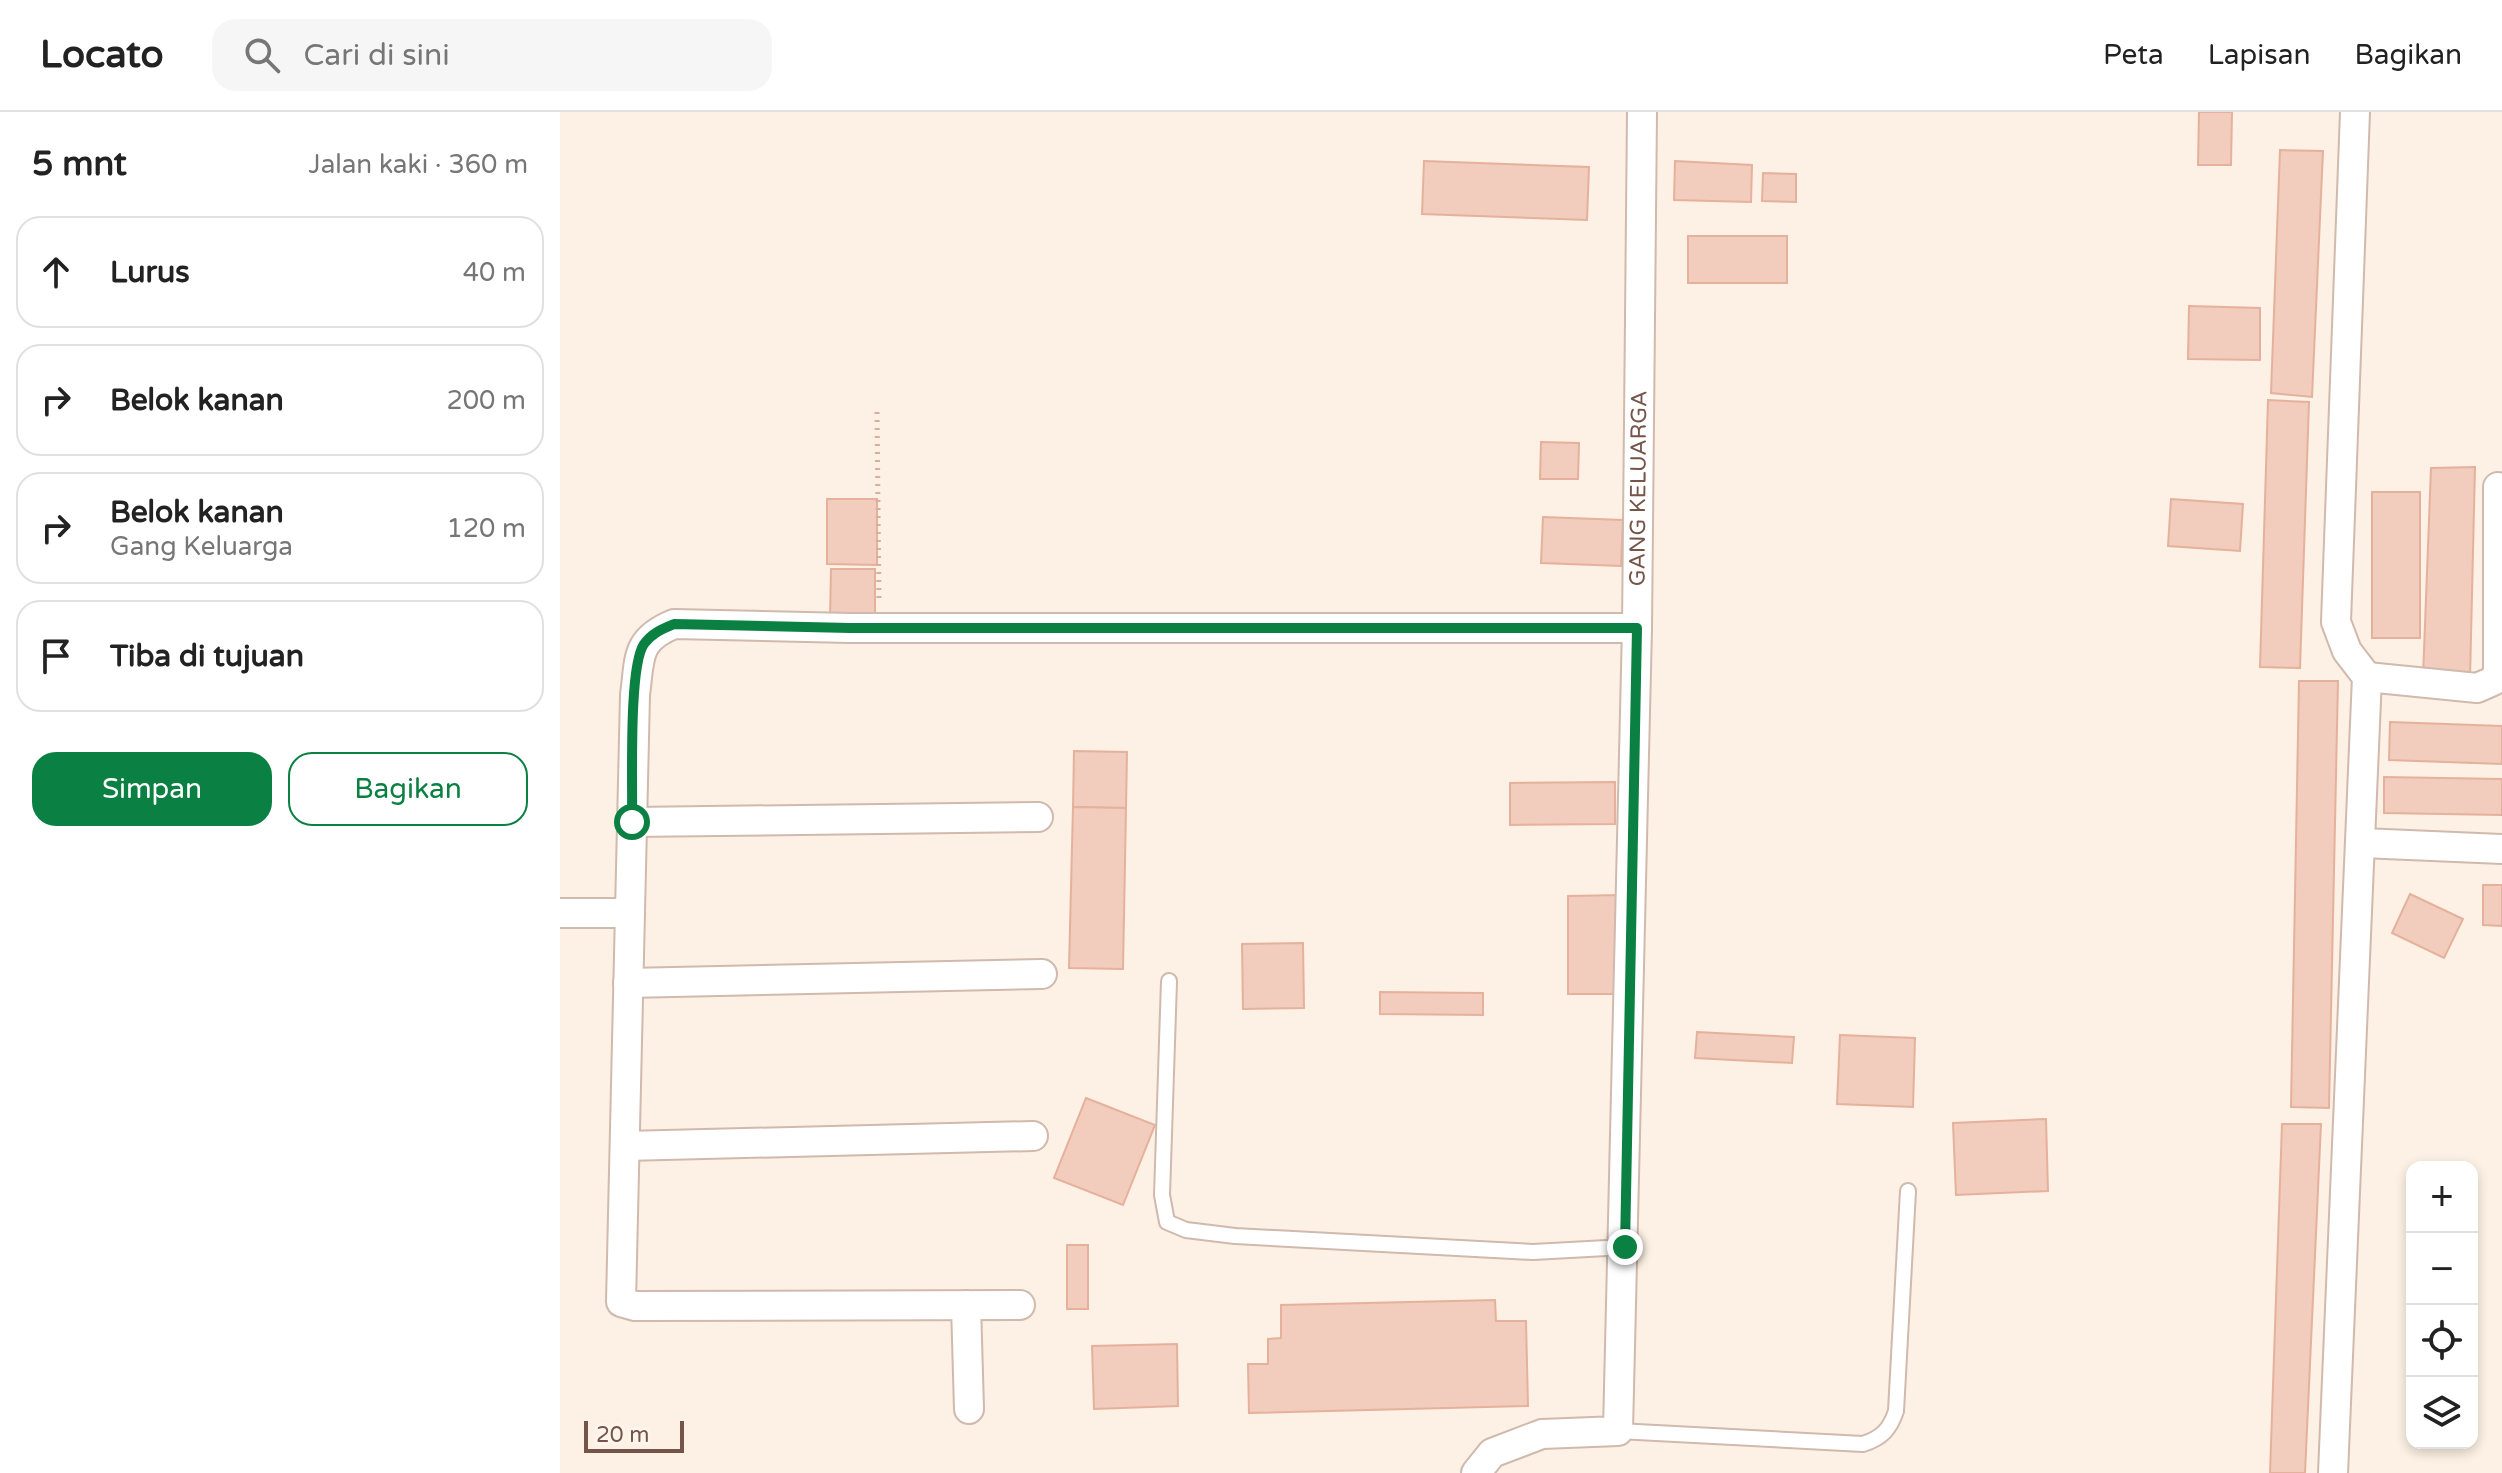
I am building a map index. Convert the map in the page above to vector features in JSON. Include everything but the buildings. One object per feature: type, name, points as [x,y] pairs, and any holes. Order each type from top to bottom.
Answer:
[{"type":"street","name":"GANG KELUARGA","points":[[1618,1431],[1625,1247],[1637,628],[1642,112]]},
{"type":"street","points":[[2333,1473],[2367,677],[2347,651],[2336,622],[2355,112]]},
{"type":"street","points":[[2367,677],[2477,688],[2493,681],[2498,673],[2498,487]]},
{"type":"street","points":[[1020,1305],[626,1306],[621,1302],[635,695],[641,647],[655,632],[674,624],[880,628],[1637,628]]},
{"type":"street","points":[[632,822],[1038,817]]},
{"type":"street","points":[[2362,843],[2502,849]]},
{"type":"street","points":[[560,913],[630,913]]},
{"type":"street","points":[[628,983],[1042,974]]},
{"type":"street","points":[[625,1146],[1033,1136]]},
{"type":"street","points":[[966,1305],[969,1409]]},
{"type":"street","points":[[1476,1473],[1492,1453],[1542,1434],[1618,1431]]},
{"type":"lane","points":[[1169,981],[1162,1195],[1167,1222],[1186,1230],[1235,1236],[1360,1243],[1533,1252],[1625,1247]]},
{"type":"lane","points":[[1618,1431],[1863,1444],[1878,1439],[1891,1425],[1896,1411],[1908,1191]]},
{"type":"path","points":[[877,412],[880,628]]},
{"type":"route","points":[[632,822],[635,695],[641,647],[655,632],[674,624],[850,628],[1637,628],[1625,1247]]}]
